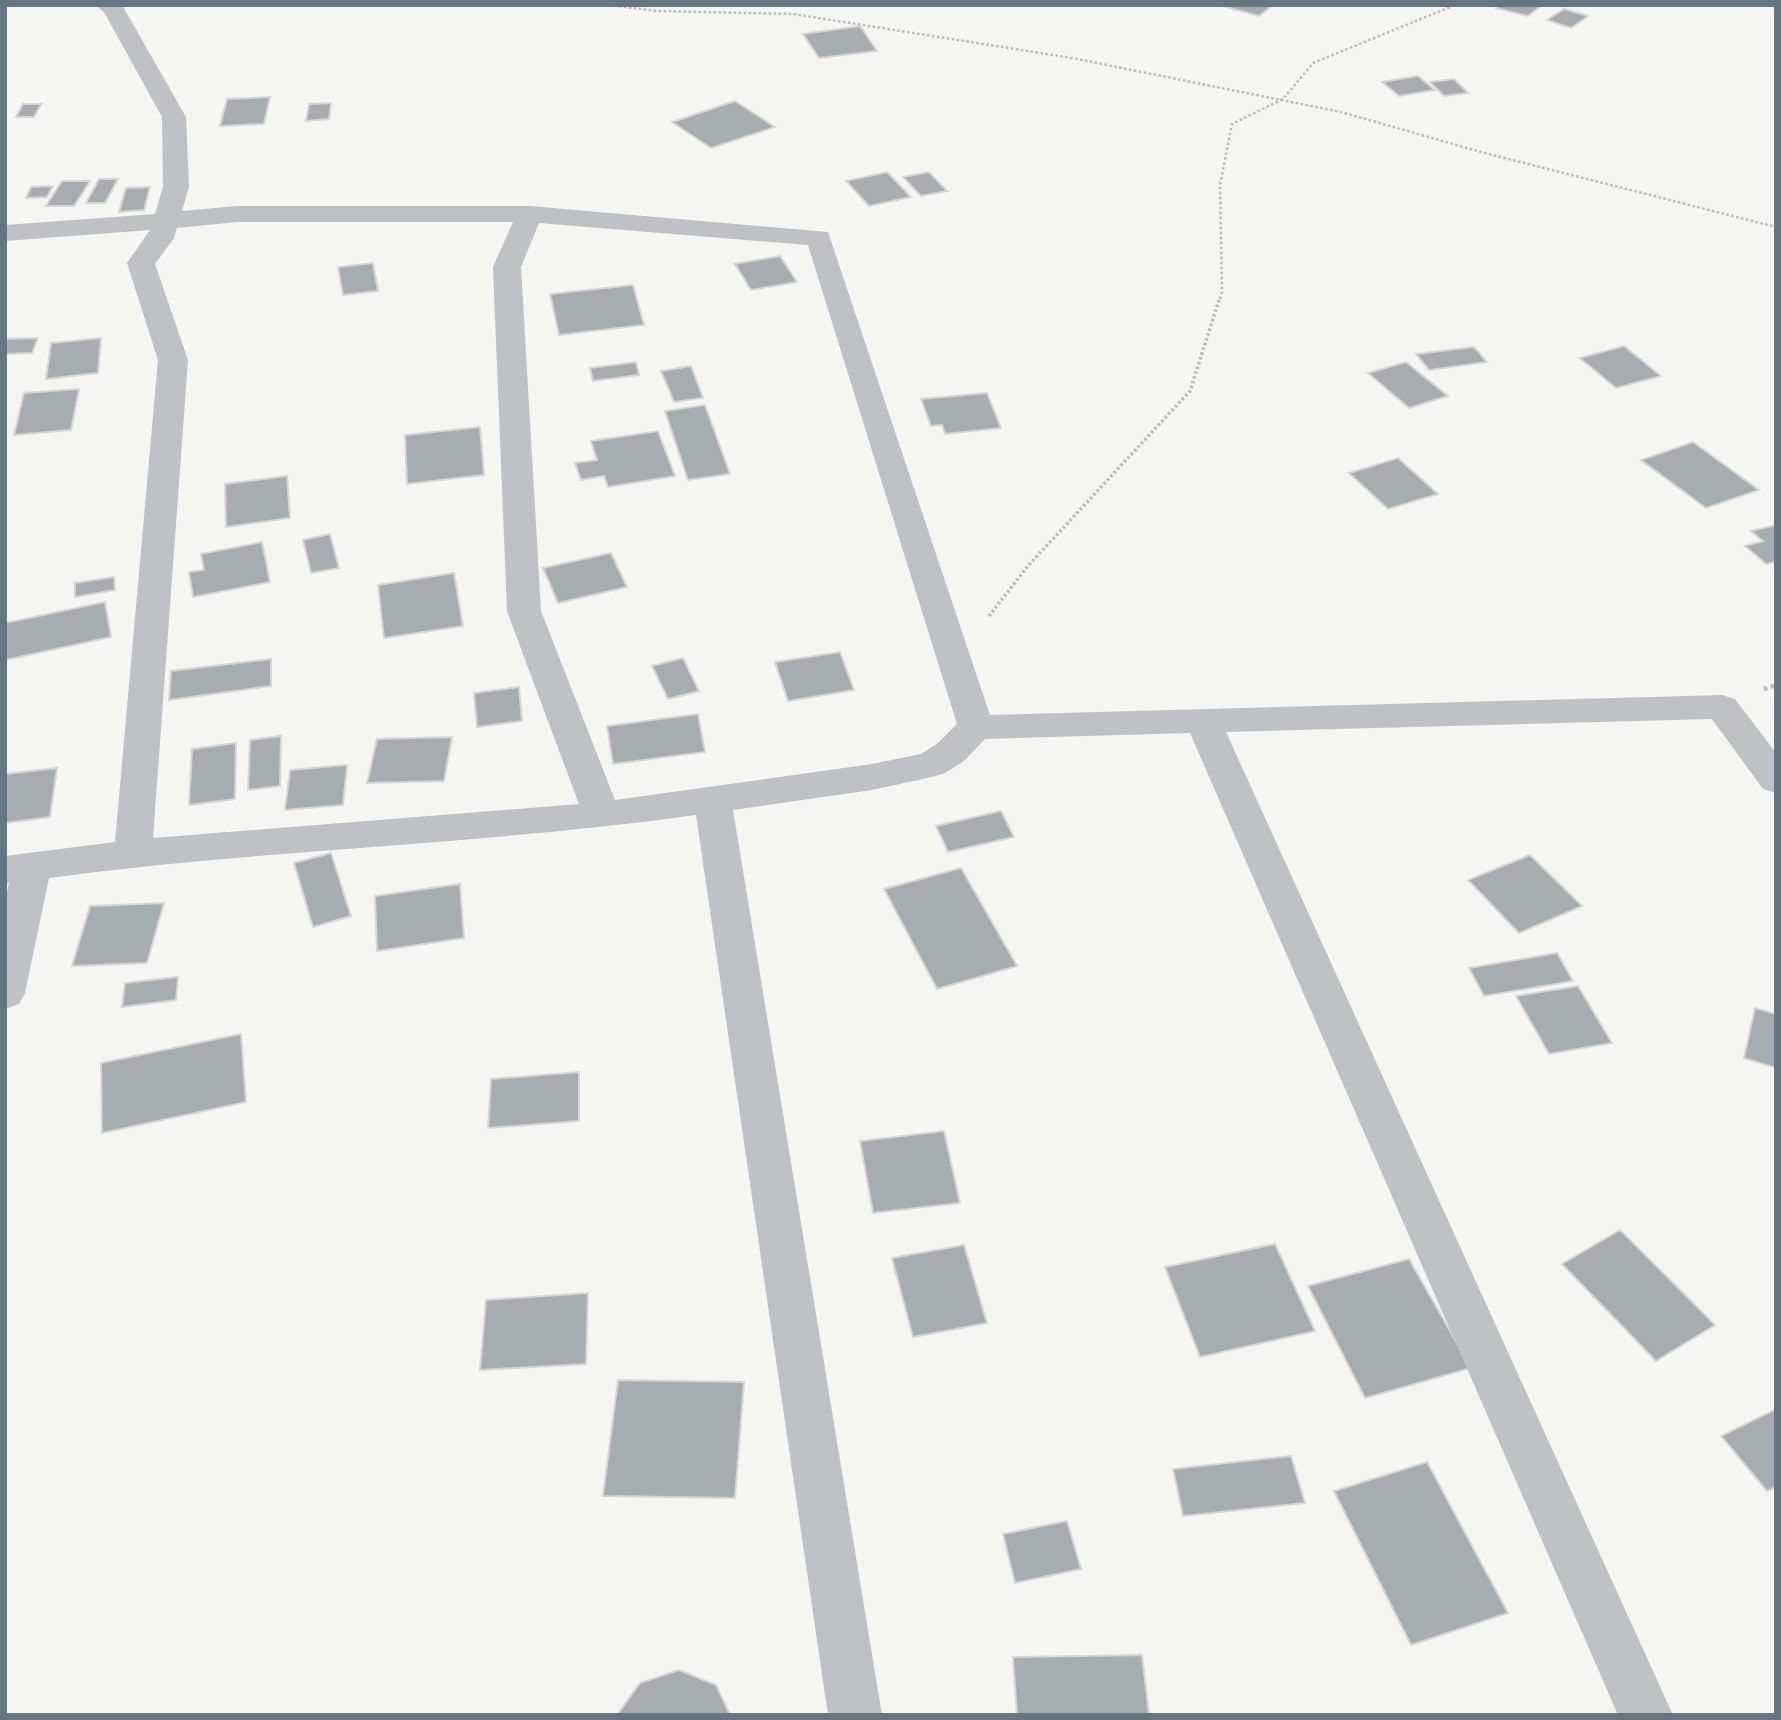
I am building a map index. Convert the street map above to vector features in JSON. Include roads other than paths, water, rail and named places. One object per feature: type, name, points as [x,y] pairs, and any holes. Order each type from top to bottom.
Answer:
[{"type":"street","points":[[106,5],[113,8],[174,117],[176,187],[161,238],[141,263],[173,360],[133,853]]},
{"type":"street","points":[[5,233],[237,214],[530,214],[819,238],[976,727]]},
{"type":"street","points":[[530,214],[507,267],[524,611],[602,815]]},
{"type":"street","points":[[5,993],[19,868],[133,853],[602,815],[872,777],[932,764],[950,752],[976,727],[1722,708],[1776,780]]},
{"type":"street","points":[[1203,721],[1646,1715]]},
{"type":"street","points":[[713,800],[855,1715]]}]
